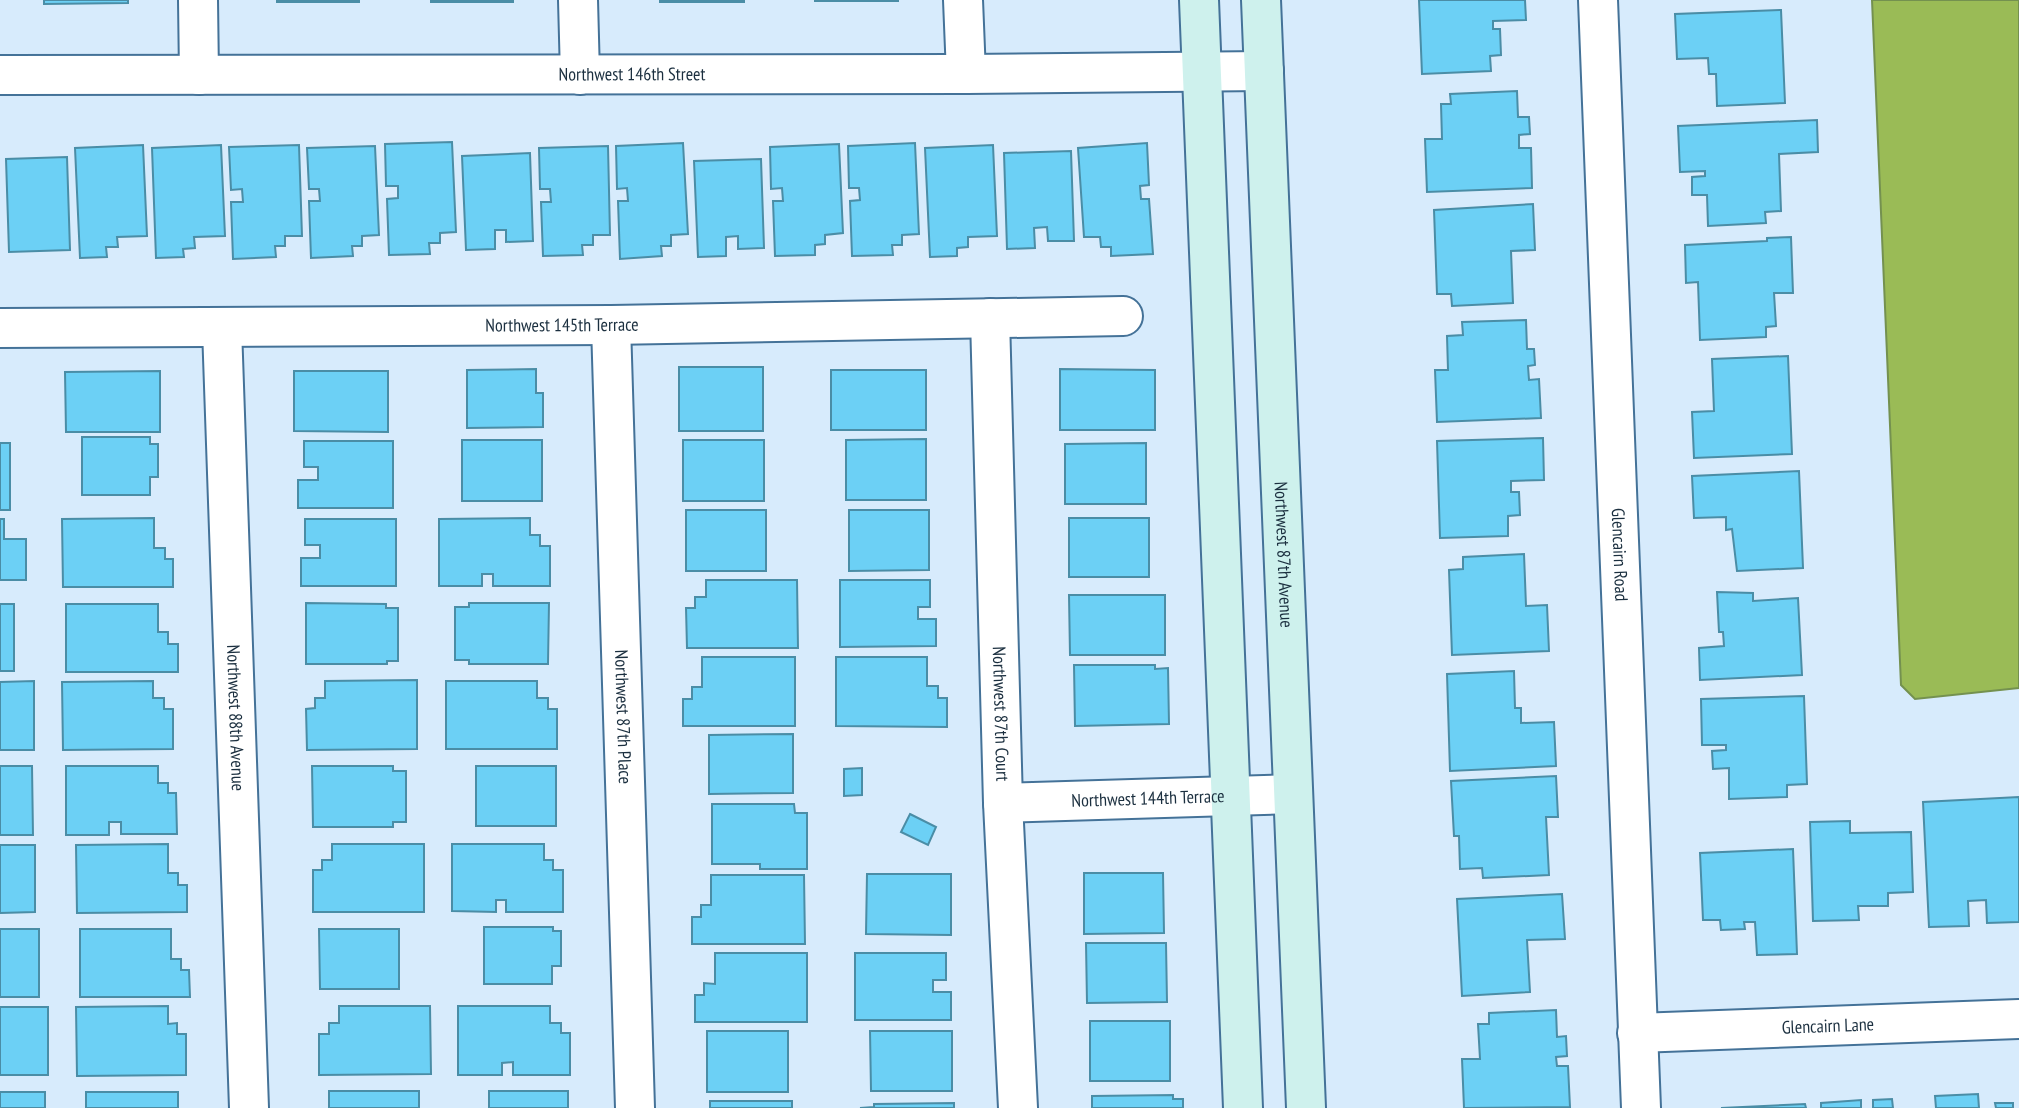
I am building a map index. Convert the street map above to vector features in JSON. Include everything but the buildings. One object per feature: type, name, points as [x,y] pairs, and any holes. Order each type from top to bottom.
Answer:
[{"type":"main road","points":[[1199,0],[1243,1108]]},
{"type":"main road","name":"Northwest 87th Avenue","points":[[1261,0],[1306,1108]]},
{"type":"street","points":[[198,0],[199,75]]},
{"type":"street","points":[[579,0],[580,75]]},
{"type":"street","points":[[964,0],[966,74]]},
{"type":"street","name":"Glencairn Road","points":[[1598,0],[1640,1108]]},
{"type":"street","name":"Northwest 146th Street","points":[[0,75],[1264,71]]},
{"type":"street","name":"Northwest 145th Terrace","points":[[0,328],[611,325],[1122,316]]},
{"type":"street","name":"Northwest 87th Court","points":[[990,318],[1003,803],[1018,1108]]},
{"type":"street","name":"Northwest 87th Place","points":[[611,325],[635,1108]]},
{"type":"street","name":"Northwest 88th Avenue","points":[[222,328],[248,1108]]},
{"type":"street","name":"Northwest 144th Terrace","points":[[1003,803],[1293,794]]},
{"type":"street","name":"Glencairn Lane","points":[[1637,1033],[2019,1018]]},
{"type":"shaded area","points":[[1872,0],[2019,0],[2019,688],[1915,699],[1901,685]]}]
